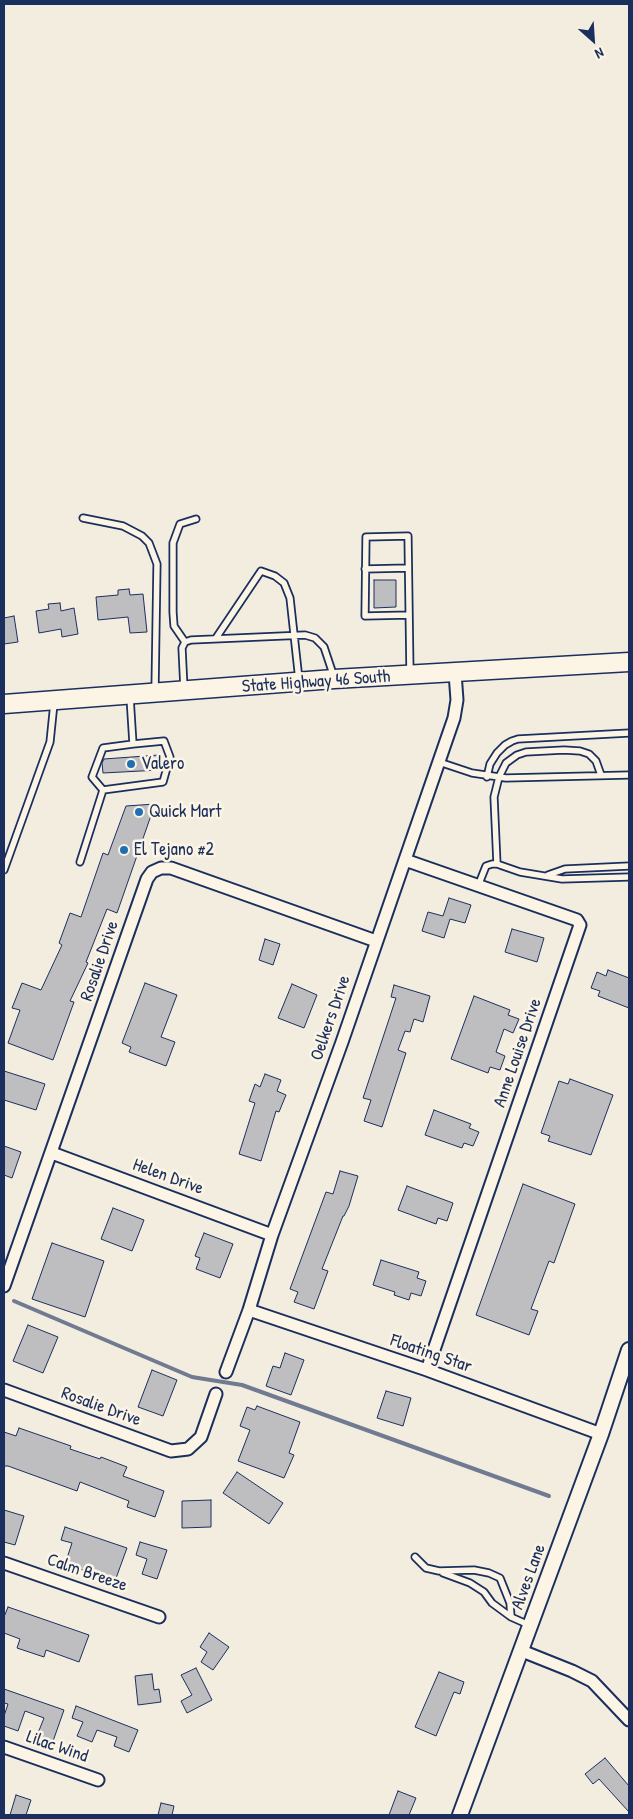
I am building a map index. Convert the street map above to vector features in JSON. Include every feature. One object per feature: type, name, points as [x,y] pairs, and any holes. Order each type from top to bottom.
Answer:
[{"type":"main road","name":"State Highway 46 South","points":[[4,704],[334,679],[629,662]]},
{"type":"street","name":"Oelkers Drive","points":[[226,1372],[249,1310],[272,1235],[342,1042],[457,710],[455,673]]},
{"type":"street","name":"Anne Louise Drive","points":[[404,860],[577,920],[580,925],[427,1370]]},
{"type":"street","name":"Rosalie Drive","points":[[4,1286],[147,878],[152,872],[161,868],[171,868],[376,941]]},
{"type":"street","name":"Helen Drive","points":[[52,1153],[272,1235]]},
{"type":"street","name":"Floating Star","points":[[249,1310],[427,1370],[601,1434]]},
{"type":"street","name":"Alves Lane","points":[[460,1815],[522,1651],[601,1434],[629,1351]]},
{"type":"street","name":"Rosalie Drive","points":[[4,1390],[171,1452],[188,1449],[201,1437],[216,1394]]},
{"type":"street","name":"Calm Breeze","points":[[4,1563],[159,1617]]},
{"type":"street","points":[[522,1651],[588,1678],[629,1720]]},
{"type":"street","name":"Lilac Wind","points":[[4,1748],[98,1780]]},
{"type":"lane","points":[[83,518],[123,526],[142,536],[149,543],[156,564],[155,693]]},
{"type":"lane","points":[[185,642],[174,626],[173,543],[180,524],[196,519]]},
{"type":"lane","points":[[409,615],[366,616],[366,536],[408,536],[410,676]]},
{"type":"lane","points":[[365,570],[408,568]]},
{"type":"lane","points":[[216,638],[261,571],[275,576],[284,583],[290,598],[300,682]]},
{"type":"lane","points":[[185,642],[216,638],[305,635],[315,638],[324,647],[334,679]]},
{"type":"lane","points":[[184,690],[182,648],[185,642]]},
{"type":"lane","points":[[130,694],[133,744]]},
{"type":"lane","points":[[4,870],[50,742],[54,701]]},
{"type":"lane","points":[[487,777],[490,764],[497,753],[505,745],[518,739],[629,733]]},
{"type":"lane","points":[[164,741],[170,757],[163,782],[103,790],[92,777],[103,748],[164,741]]},
{"type":"lane","points":[[497,864],[494,797],[499,777],[506,763],[517,755],[526,752],[564,750],[588,754],[596,761],[601,775]]},
{"type":"lane","points":[[439,762],[472,774],[487,777],[629,774]]},
{"type":"lane","points":[[80,862],[103,790]]},
{"type":"lane","points":[[478,886],[486,866],[497,864],[520,872],[562,879],[629,877]]},
{"type":"lane","points":[[547,875],[565,869],[629,866]]},
{"type":"lane","points":[[415,1557],[426,1568],[470,1583],[484,1592],[492,1604],[531,1626]]},
{"type":"lane","points":[[439,1571],[474,1570],[489,1573],[500,1578],[510,1603],[512,1617]]},
{"type":"building","points":[[374,580],[396,580],[396,607],[374,608]]},
{"type":"building","points":[[129,589],[130,595],[143,594],[147,632],[130,633],[128,617],[98,620],[96,597],[118,595],[118,590]]},
{"type":"building","points":[[60,603],[61,611],[74,608],[78,634],[62,637],[61,629],[39,633],[36,611],[49,609],[48,604]]},
{"type":"building","points":[[14,616],[18,642],[4,644],[4,618]]},
{"type":"building","name":"Valero","points":[[159,755],[160,770],[103,773],[102,763],[104,759]]},
{"type":"building","points":[[155,804],[117,913],[107,909],[86,962],[88,963],[70,1001],[74,1002],[53,1060],[8,1043],[20,1010],[12,1008],[22,983],[41,990],[62,945],[59,943],[70,913],[81,917],[103,853],[108,855],[126,806]]},
{"type":"building","points":[[449,898],[471,905],[465,923],[450,919],[444,938],[422,931],[428,912],[443,916]]},
{"type":"building","points":[[512,929],[544,938],[537,962],[505,952]]},
{"type":"building","points":[[265,939],[280,944],[273,965],[259,960]]},
{"type":"building","points":[[608,970],[629,978],[629,1008],[598,996],[600,991],[591,988],[597,972],[606,976]]},
{"type":"building","points":[[145,983],[177,995],[161,1037],[175,1042],[166,1066],[129,1052],[131,1047],[122,1043]]},
{"type":"building","points":[[292,984],[317,995],[304,1028],[278,1018]]},
{"type":"building","points":[[394,985],[430,996],[423,1022],[414,1019],[410,1032],[405,1031],[398,1050],[406,1053],[382,1127],[364,1121],[371,1100],[363,1098],[396,998],[391,997]]},
{"type":"building","points":[[474,996],[510,1010],[508,1015],[519,1019],[513,1033],[504,1029],[496,1052],[505,1056],[500,1070],[490,1067],[488,1073],[451,1059]]},
{"type":"building","points":[[4,1071],[45,1084],[36,1110],[4,1100]]},
{"type":"building","points":[[265,1074],[281,1080],[277,1091],[286,1095],[279,1112],[276,1111],[261,1161],[239,1154],[255,1103],[249,1101],[255,1084],[260,1087]]},
{"type":"building","points":[[570,1079],[613,1095],[591,1155],[548,1141],[550,1136],[541,1133],[559,1081],[568,1084]]},
{"type":"building","points":[[434,1110],[471,1124],[469,1128],[479,1132],[473,1146],[464,1143],[462,1148],[425,1135]]},
{"type":"building","points":[[4,1146],[21,1152],[12,1178],[4,1175]]},
{"type":"building","points":[[340,1171],[358,1176],[349,1206],[343,1216],[322,1269],[328,1271],[314,1309],[294,1302],[298,1292],[290,1289],[326,1192],[333,1194]]},
{"type":"building","points":[[523,1184],[575,1204],[554,1263],[549,1261],[531,1309],[538,1311],[529,1335],[476,1315]]},
{"type":"building","points":[[407,1186],[453,1203],[447,1221],[438,1218],[436,1224],[398,1210]]},
{"type":"building","points":[[113,1208],[144,1220],[132,1251],[101,1239]]},
{"type":"building","points":[[204,1233],[233,1244],[220,1278],[196,1269],[200,1258],[195,1256]]},
{"type":"building","points":[[52,1243],[104,1261],[85,1317],[32,1299]]},
{"type":"building","points":[[381,1260],[419,1272],[417,1278],[426,1281],[421,1296],[411,1293],[409,1300],[394,1295],[395,1292],[373,1285]]},
{"type":"building","points":[[28,1325],[58,1337],[43,1373],[13,1361]]},
{"type":"building","points":[[285,1353],[304,1360],[291,1395],[266,1386],[273,1366],[280,1368]]},
{"type":"building","points":[[152,1370],[177,1380],[163,1416],[138,1407]]},
{"type":"building","points":[[386,1391],[411,1398],[403,1426],[377,1418]]},
{"type":"building","points":[[257,1406],[300,1422],[289,1453],[294,1455],[284,1478],[238,1461],[250,1430],[240,1426],[247,1407],[255,1410]]},
{"type":"building","points":[[19,1428],[71,1446],[70,1449],[100,1459],[101,1457],[127,1467],[123,1476],[164,1491],[155,1517],[127,1507],[129,1501],[80,1482],[77,1491],[4,1466],[4,1432],[16,1436]]},
{"type":"building","points":[[237,1472],[283,1503],[269,1524],[223,1493]]},
{"type":"building","points":[[211,1500],[211,1527],[182,1528],[182,1501]]},
{"type":"building","points":[[4,1510],[24,1516],[15,1545],[4,1542]]},
{"type":"building","points":[[65,1527],[127,1548],[115,1581],[65,1564],[72,1543],[61,1540]]},
{"type":"building","points":[[140,1542],[167,1550],[157,1579],[142,1574],[147,1559],[136,1555]]},
{"type":"building","points":[[8,1607],[89,1635],[79,1662],[46,1650],[44,1657],[17,1648],[20,1639],[4,1633],[4,1617]]},
{"type":"building","points":[[209,1633],[229,1647],[213,1670],[201,1662],[207,1652],[200,1647]]},
{"type":"building","points":[[196,1668],[212,1700],[187,1713],[181,1701],[192,1695],[181,1675]]},
{"type":"building","points":[[439,1672],[464,1682],[460,1694],[454,1692],[436,1736],[415,1727]]},
{"type":"building","points":[[152,1674],[154,1690],[159,1689],[161,1702],[138,1705],[135,1676]]},
{"type":"building","points":[[4,1689],[64,1710],[52,1744],[36,1738],[44,1718],[25,1711],[18,1731],[4,1726],[4,1716],[8,1704],[4,1703]]},
{"type":"building","points":[[76,1706],[138,1730],[129,1752],[114,1746],[117,1737],[97,1730],[92,1742],[77,1736],[83,1722],[72,1718]]},
{"type":"building","points":[[605,1758],[629,1786],[629,1812],[599,1779],[593,1784],[585,1774]]},
{"type":"building","points":[[398,1791],[416,1798],[409,1815],[389,1815]]},
{"type":"building","points":[[16,1795],[31,1800],[26,1815],[10,1815]]},
{"type":"building","points":[[161,1803],[174,1806],[172,1815],[158,1815]]},
{"type":"waterway","points":[[14,1301],[192,1377],[242,1385],[549,1496]]},
{"type":"place","name":"Valero","points":[[131,764]]},
{"type":"place","name":"Quick Mart","points":[[139,812]]},
{"type":"place","name":"El Tejano #2","points":[[124,850]]}]
